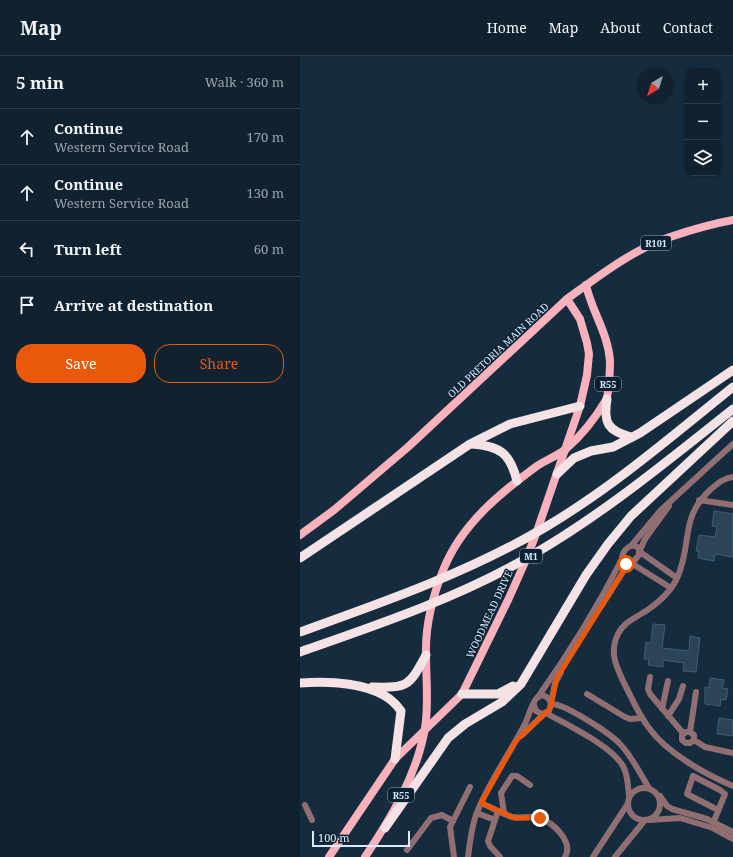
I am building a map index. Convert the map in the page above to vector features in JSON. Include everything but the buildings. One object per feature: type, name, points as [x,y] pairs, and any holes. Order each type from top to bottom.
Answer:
[{"type":"highway","points":[[557,474],[574,458],[613,447],[631,437],[733,370]]},
{"type":"highway","name":"M1","points":[[300,632],[392,600],[449,576],[489,558],[544,528],[578,507],[629,470],[733,387]]},
{"type":"highway","points":[[607,399],[605,412],[610,428],[618,434],[631,437]]},
{"type":"highway","points":[[300,558],[470,444],[510,424],[580,406]]},
{"type":"highway","name":"M1","points":[[300,652],[447,598],[527,558],[589,520],[613,503],[733,409]]},
{"type":"highway","points":[[385,828],[445,742],[465,724],[502,702],[517,689],[586,575],[608,544],[631,516],[733,421]]},
{"type":"highway","points":[[470,444],[488,445],[504,453],[514,469],[517,481]]},
{"type":"highway","points":[[300,683],[314,682],[364,687],[394,687],[408,683],[414,678],[426,655]]},
{"type":"highway","points":[[462,694],[493,694],[503,692],[516,683],[534,663]]},
{"type":"highway","points":[[364,687],[391,698],[401,711],[395,759]]},
{"type":"main road","name":"OLD PRETORIA MAIN ROAD","points":[[300,535],[334,510],[408,447],[567,299],[586,285],[620,262],[651,245],[690,231],[733,220]]},
{"type":"main road","name":"R55","points":[[586,285],[591,305],[601,324],[607,344],[610,362],[607,399]]},
{"type":"main road","name":"WOODMEAD DRIVE","points":[[329,857],[395,759],[425,728],[462,694],[509,598],[536,534],[557,474],[580,406],[587,375],[588,348],[580,320],[567,299]]},
{"type":"main road","name":"WOODMEAD DRIVE","points":[[365,857],[385,828],[415,767],[425,728],[428,692],[426,655],[427,633],[436,592],[456,544],[475,519],[517,481],[546,460],[565,449],[585,429],[607,399]]},
{"type":"street","points":[[468,857],[472,827],[481,803],[516,741],[538,697],[568,654],[600,601],[624,553],[649,522],[733,444]]},
{"type":"street","points":[[733,476],[716,484],[699,500],[688,525],[684,555],[677,578],[671,588],[658,602],[625,625],[618,633],[613,648],[614,659],[642,718],[654,735],[698,768],[733,786]]},
{"type":"street","points":[[516,741],[550,709],[557,678],[630,564],[637,558],[645,539],[675,498]]},
{"type":"street","points":[[699,500],[733,505]]},
{"type":"street","points":[[631,546],[637,546],[640,551],[677,578]]},
{"type":"street","points":[[622,559],[626,564],[630,564],[671,588]]},
{"type":"street","points":[[650,677],[649,692],[668,716],[687,733],[694,735],[694,740],[705,747],[733,753]]},
{"type":"street","points":[[662,709],[668,681]]},
{"type":"street","points":[[668,716],[680,699],[683,686]]},
{"type":"street","points":[[686,744],[682,740],[687,733],[696,692]]},
{"type":"street","points":[[587,694],[620,715],[630,719],[642,718]]},
{"type":"street","points":[[538,697],[547,697],[551,703],[565,707],[615,740],[627,752],[649,788],[672,808],[714,821],[733,832]]},
{"type":"street","points":[[534,704],[537,712],[546,713],[607,750],[622,764],[628,782],[629,796],[627,805],[593,857]]},
{"type":"street","points":[[607,750],[615,740]]},
{"type":"street","points":[[679,754],[686,744],[694,740]]},
{"type":"street","points":[[500,857],[490,846],[488,841],[495,820],[501,812],[501,793],[508,780],[515,775],[530,785]]},
{"type":"street","points":[[714,821],[726,796],[724,793],[693,776],[687,793],[718,810]]},
{"type":"street","points":[[454,857],[449,830],[452,821],[470,787]]},
{"type":"street","points":[[629,796],[640,788],[649,788]]},
{"type":"street","points":[[616,857],[646,820],[656,815],[660,809],[660,802],[657,794]]},
{"type":"street","points":[[481,803],[515,818],[534,817],[545,821],[561,834],[565,841],[568,850],[565,857]]},
{"type":"street","points":[[305,805],[312,820]]},
{"type":"street","points":[[627,805],[631,814],[636,818],[646,820],[680,818],[713,828],[733,838]]},
{"type":"street","points":[[477,813],[495,820]]},
{"type":"street","points":[[407,850],[431,818],[442,815],[452,821]]},
{"type":"route","points":[[540,818],[515,818],[481,803],[495,775],[516,741],[529,727],[549,711],[552,704],[557,678],[628,564],[626,564]]}]
